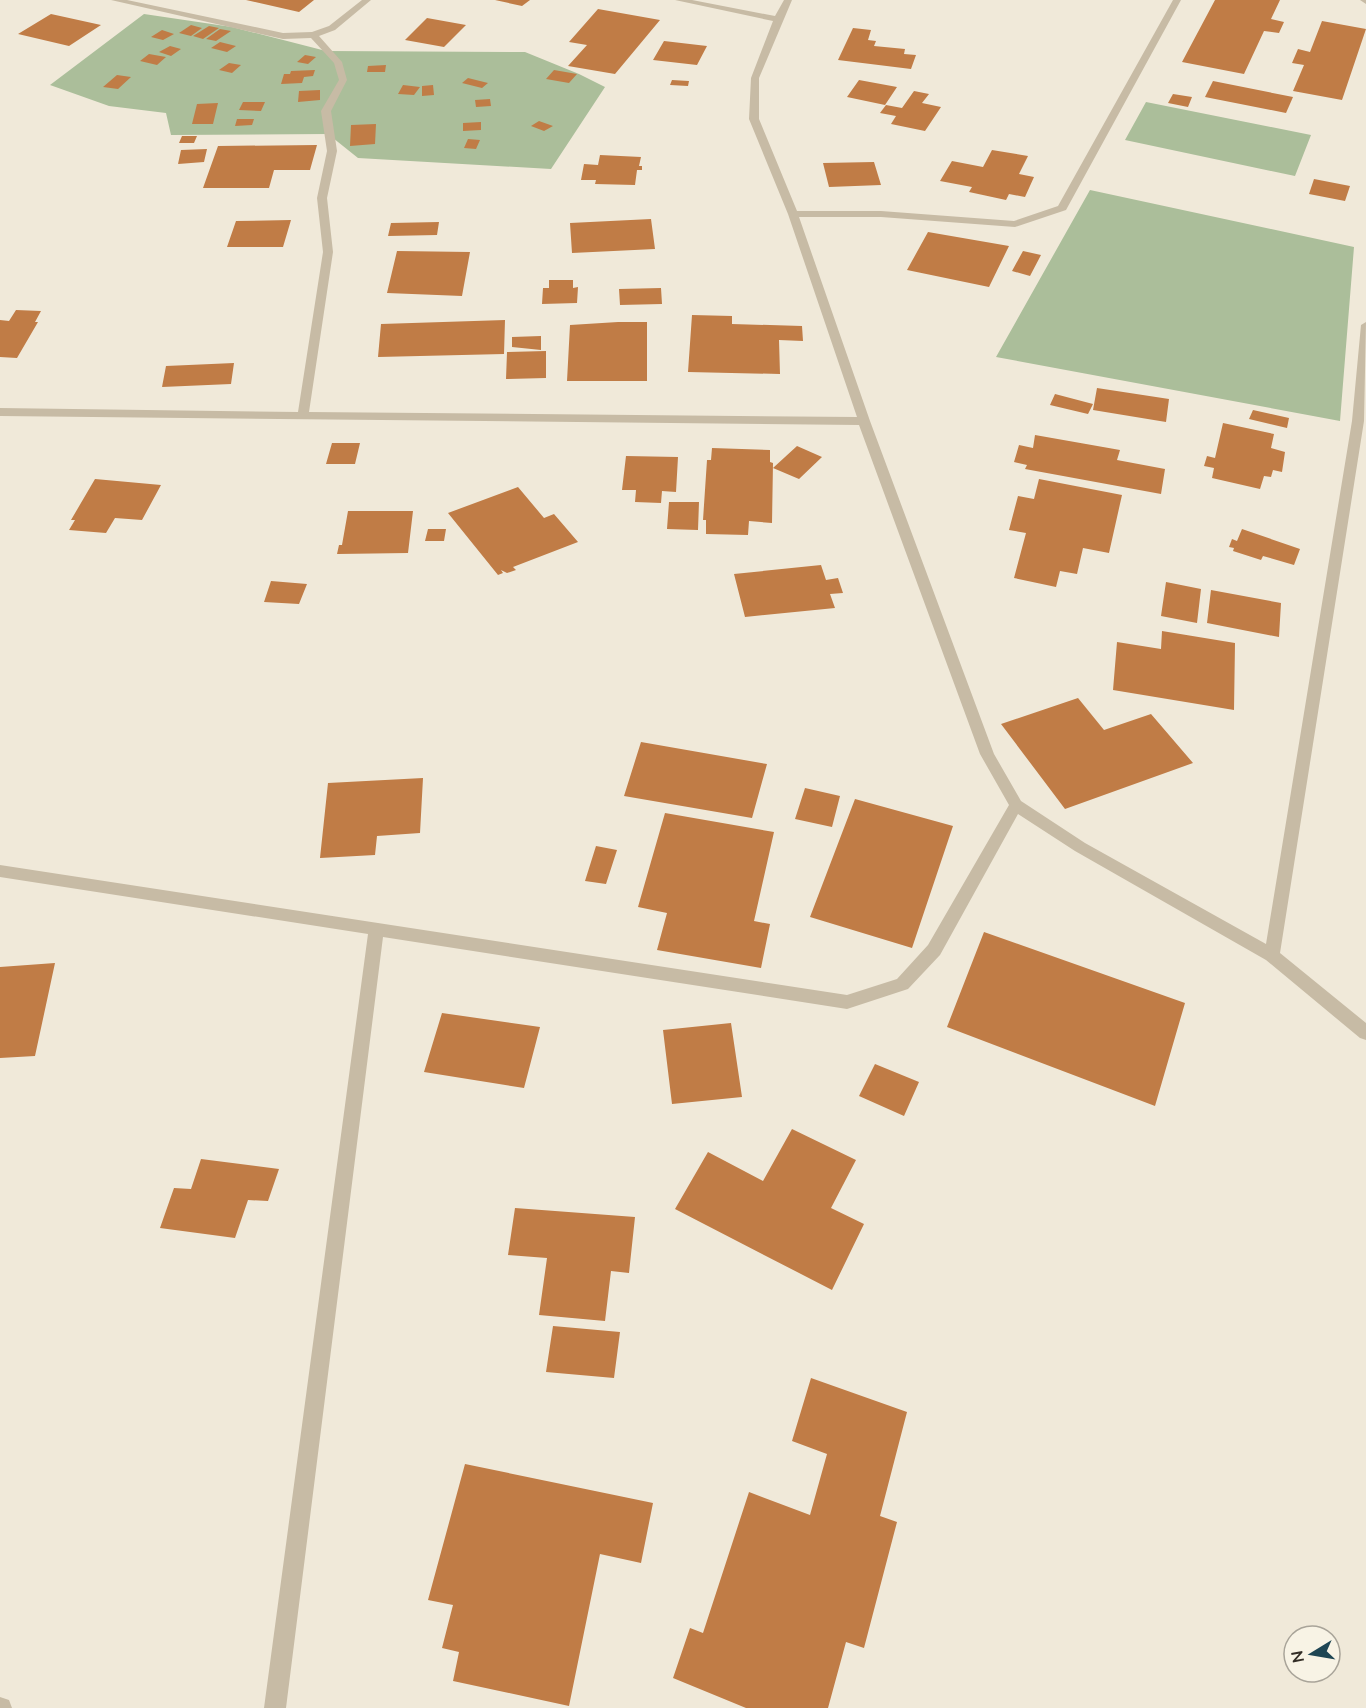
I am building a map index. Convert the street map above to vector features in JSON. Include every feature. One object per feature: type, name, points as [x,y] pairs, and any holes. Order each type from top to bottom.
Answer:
[{"type":"street","points":[[115,0],[284,36],[313,35],[332,28],[367,0]]},
{"type":"street","points":[[679,0],[778,19]]},
{"type":"street","points":[[789,0],[778,19],[754,78],[754,119],[793,214],[864,421],[987,754],[1016,805],[1080,847],[1272,955],[1366,1033]]},
{"type":"street","points":[[793,214],[881,214],[1015,224],[1062,208],[1177,0]]},
{"type":"street","points":[[303,414],[328,252],[322,198],[332,151],[326,111],[344,80],[338,62],[313,35]]},
{"type":"street","points":[[1272,955],[1358,421],[1366,325]]},
{"type":"street","points":[[0,412],[864,421]]},
{"type":"street","points":[[0,871],[376,931],[847,1002],[902,984],[934,950],[1016,805]]},
{"type":"street","points":[[275,1708],[376,931]]},
{"type":"green space","points":[[144,14],[232,27],[326,51],[525,52],[605,87],[551,169],[358,158],[328,134],[171,135],[166,113],[109,106],[50,85]]},
{"type":"green space","points":[[1146,102],[1311,135],[1295,176],[1125,140]]},
{"type":"green space","points":[[1090,190],[1354,247],[1340,421],[996,357]]},
{"type":"building","points":[[246,0],[314,0],[299,12]]},
{"type":"building","points":[[495,0],[530,0],[522,6]]},
{"type":"building","points":[[1215,0],[1280,0],[1271,19],[1284,22],[1279,33],[1264,31],[1244,74],[1182,62]]},
{"type":"building","points":[[598,9],[660,20],[615,74],[568,66],[587,45],[569,42]]},
{"type":"building","points":[[51,14],[101,25],[69,46],[18,34]]},
{"type":"building","points":[[427,18],[466,25],[444,47],[405,40]]},
{"type":"building","points":[[1322,21],[1366,29],[1342,100],[1293,91],[1304,65],[1292,63],[1298,49],[1310,52]]},
{"type":"building","points":[[191,25],[202,28],[191,36],[179,33]]},
{"type":"building","points":[[209,26],[219,28],[203,39],[193,36]]},
{"type":"building","points":[[853,28],[871,30],[868,40],[876,41],[874,46],[905,49],[904,54],[916,55],[911,69],[838,60]]},
{"type":"building","points":[[220,29],[231,31],[216,41],[206,39]]},
{"type":"building","points":[[162,30],[174,34],[163,40],[151,37]]},
{"type":"building","points":[[664,41],[707,46],[697,65],[653,60]]},
{"type":"building","points":[[220,42],[236,46],[227,52],[211,48]]},
{"type":"building","points":[[170,46],[181,49],[171,56],[159,52]]},
{"type":"building","points":[[149,54],[166,57],[157,65],[140,61]]},
{"type":"building","points":[[305,55],[316,57],[308,64],[297,62]]},
{"type":"building","points":[[229,63],[241,65],[232,73],[219,70]]},
{"type":"building","points":[[386,65],[385,72],[367,72],[368,66]]},
{"type":"building","points":[[315,70],[313,76],[304,77],[302,83],[281,84],[284,74],[290,74],[291,71]]},
{"type":"building","points":[[554,70],[577,74],[569,83],[546,79]]},
{"type":"building","points":[[117,75],[131,77],[118,89],[103,87]]},
{"type":"building","points":[[468,78],[488,83],[482,88],[462,83]]},
{"type":"building","points":[[672,80],[689,81],[688,86],[670,85]]},
{"type":"building","points":[[859,80],[897,87],[885,105],[847,97]]},
{"type":"building","points":[[1213,81],[1293,97],[1286,113],[1205,97]]},
{"type":"building","points":[[403,85],[420,87],[414,95],[398,94]]},
{"type":"building","points":[[433,85],[434,95],[422,96],[422,86]]},
{"type":"building","points":[[320,90],[320,100],[298,102],[299,91]]},
{"type":"building","points":[[914,91],[929,94],[922,103],[941,107],[925,131],[891,124],[896,116],[880,113],[886,105],[902,108]]},
{"type":"building","points":[[1173,94],[1192,97],[1188,107],[1168,103]]},
{"type":"building","points":[[490,99],[491,106],[476,107],[475,100]]},
{"type":"building","points":[[243,102],[265,102],[261,111],[239,110]]},
{"type":"building","points":[[218,103],[213,124],[192,124],[197,104]]},
{"type":"building","points":[[237,119],[254,119],[252,125],[235,126]]},
{"type":"building","points":[[539,121],[553,126],[544,131],[531,126]]},
{"type":"building","points":[[481,122],[481,130],[463,131],[463,123]]},
{"type":"building","points":[[376,124],[375,144],[350,146],[351,125]]},
{"type":"building","points":[[182,136],[197,136],[194,143],[179,143]]},
{"type":"building","points":[[468,139],[480,140],[476,149],[464,148]]},
{"type":"building","points":[[317,145],[310,170],[274,170],[269,188],[203,188],[218,146]]},
{"type":"building","points":[[207,149],[204,162],[178,164],[181,150]]},
{"type":"building","points":[[992,150],[1028,156],[1019,174],[1034,177],[1025,197],[1009,194],[1006,200],[969,192],[972,187],[940,181],[952,161],[983,167]]},
{"type":"building","points":[[600,155],[641,157],[639,166],[642,166],[642,170],[637,170],[635,185],[595,184],[596,180],[581,180],[584,164],[598,165]]},
{"type":"building","points":[[874,162],[881,185],[829,187],[823,163]]},
{"type":"building","points":[[1314,179],[1350,186],[1345,201],[1309,194]]},
{"type":"building","points":[[651,219],[655,249],[572,253],[570,223]]},
{"type":"building","points":[[291,220],[283,247],[227,247],[236,221]]},
{"type":"building","points":[[439,222],[437,235],[388,236],[391,223]]},
{"type":"building","points":[[928,232],[1009,246],[989,287],[907,270]]},
{"type":"building","points":[[397,251],[470,252],[462,296],[387,293]]},
{"type":"building","points":[[1023,251],[1041,255],[1030,276],[1012,271]]},
{"type":"building","points":[[549,280],[573,280],[573,288],[578,287],[577,303],[542,304],[543,288],[549,288]]},
{"type":"building","points":[[661,288],[662,304],[620,305],[619,289]]},
{"type":"building","points":[[16,310],[41,311],[35,322],[38,322],[17,358],[0,357],[0,320],[9,321]]},
{"type":"building","points":[[692,315],[732,316],[732,324],[802,326],[803,341],[779,340],[780,374],[688,372]]},
{"type":"building","points":[[505,320],[504,354],[378,357],[381,324]]},
{"type":"building","points":[[647,322],[647,381],[567,381],[570,325]]},
{"type":"building","points":[[541,336],[541,350],[512,347],[512,337]]},
{"type":"building","points":[[546,351],[546,378],[506,379],[507,352]]},
{"type":"building","points":[[234,363],[231,384],[162,387],[166,366]]},
{"type":"building","points":[[1097,388],[1169,399],[1166,422],[1093,410]]},
{"type":"building","points":[[1055,394],[1093,404],[1088,414],[1050,405]]},
{"type":"building","points":[[1253,410],[1289,418],[1287,428],[1249,419]]},
{"type":"building","points":[[1223,423],[1274,434],[1271,448],[1285,452],[1282,472],[1273,470],[1271,477],[1264,476],[1260,489],[1212,478],[1214,468],[1204,466],[1207,456],[1215,458]]},
{"type":"building","points":[[1035,435],[1120,450],[1117,460],[1165,469],[1161,494],[1025,469],[1027,465],[1014,462],[1019,445],[1033,448]]},
{"type":"building","points":[[332,443],[360,443],[355,464],[326,464]]},
{"type":"building","points":[[797,446],[822,457],[799,479],[773,468]]},
{"type":"building","points":[[712,448],[770,450],[770,462],[773,463],[772,523],[749,521],[748,535],[706,534],[706,520],[703,520],[707,460],[711,460]]},
{"type":"building","points":[[626,456],[678,457],[676,492],[662,491],[661,503],[635,502],[636,490],[622,490]]},
{"type":"building","points":[[95,479],[161,485],[142,520],[115,518],[106,533],[69,530],[75,520],[71,520]]},
{"type":"building","points":[[1039,479],[1122,495],[1109,553],[1083,548],[1077,574],[1060,571],[1056,587],[1014,578],[1026,533],[1009,530],[1018,496],[1034,499]]},
{"type":"building","points":[[518,487],[544,518],[554,514],[578,542],[513,567],[516,570],[507,573],[501,570],[503,573],[498,575],[448,513]]},
{"type":"building","points":[[669,502],[699,502],[698,530],[667,529]]},
{"type":"building","points":[[348,511],[413,511],[408,553],[337,554],[339,545],[342,545]]},
{"type":"building","points":[[428,529],[446,529],[444,541],[425,541]]},
{"type":"building","points":[[1242,529],[1300,549],[1294,565],[1263,556],[1261,560],[1233,551],[1234,548],[1229,547],[1232,539],[1237,541]]},
{"type":"building","points":[[821,565],[826,580],[838,578],[843,593],[830,594],[835,608],[745,617],[734,574]]},
{"type":"building","points":[[271,581],[307,584],[299,604],[264,602]]},
{"type":"building","points":[[1166,582],[1201,589],[1197,623],[1161,616]]},
{"type":"building","points":[[1211,590],[1281,603],[1279,637],[1207,623]]},
{"type":"building","points":[[1162,631],[1235,643],[1234,710],[1113,690],[1117,642],[1161,649]]},
{"type":"building","points":[[1078,698],[1104,730],[1151,714],[1193,763],[1065,809],[1001,724]]},
{"type":"building","points":[[641,742],[767,764],[752,818],[624,796]]},
{"type":"building","points":[[423,778],[420,833],[377,836],[375,855],[320,858],[328,783]]},
{"type":"building","points":[[805,788],[840,796],[832,827],[795,819]]},
{"type":"building","points":[[855,799],[953,826],[912,948],[810,917]]},
{"type":"building","points":[[665,813],[774,832],[754,921],[770,924],[761,968],[657,950],[667,913],[638,907]]},
{"type":"building","points":[[596,846],[617,850],[606,884],[585,881]]},
{"type":"building","points":[[984,932],[1185,1003],[1155,1106],[947,1027]]},
{"type":"building","points":[[55,963],[35,1056],[0,1058],[0,967]]},
{"type":"building","points":[[442,1013],[540,1027],[524,1088],[424,1072]]},
{"type":"building","points":[[731,1023],[742,1097],[672,1104],[663,1030]]},
{"type":"building","points":[[875,1064],[919,1082],[904,1116],[859,1096]]},
{"type":"building","points":[[792,1129],[856,1160],[831,1208],[864,1224],[832,1290],[675,1209],[708,1152],[763,1181]]},
{"type":"building","points":[[201,1159],[279,1169],[268,1201],[248,1200],[235,1238],[160,1228],[174,1188],[191,1189]]},
{"type":"building","points":[[515,1208],[635,1217],[629,1273],[611,1271],[605,1321],[539,1315],[547,1258],[508,1255]]},
{"type":"building","points":[[553,1326],[620,1332],[614,1378],[546,1372]]},
{"type":"building","points":[[811,1378],[907,1412],[880,1516],[897,1522],[864,1648],[846,1642],[828,1708],[746,1708],[673,1678],[690,1628],[703,1633],[749,1492],[810,1515],[827,1454],[792,1441]]},
{"type":"building","points":[[465,1464],[653,1503],[641,1563],[600,1554],[569,1706],[453,1681],[459,1652],[442,1648],[453,1605],[428,1600]]}]
